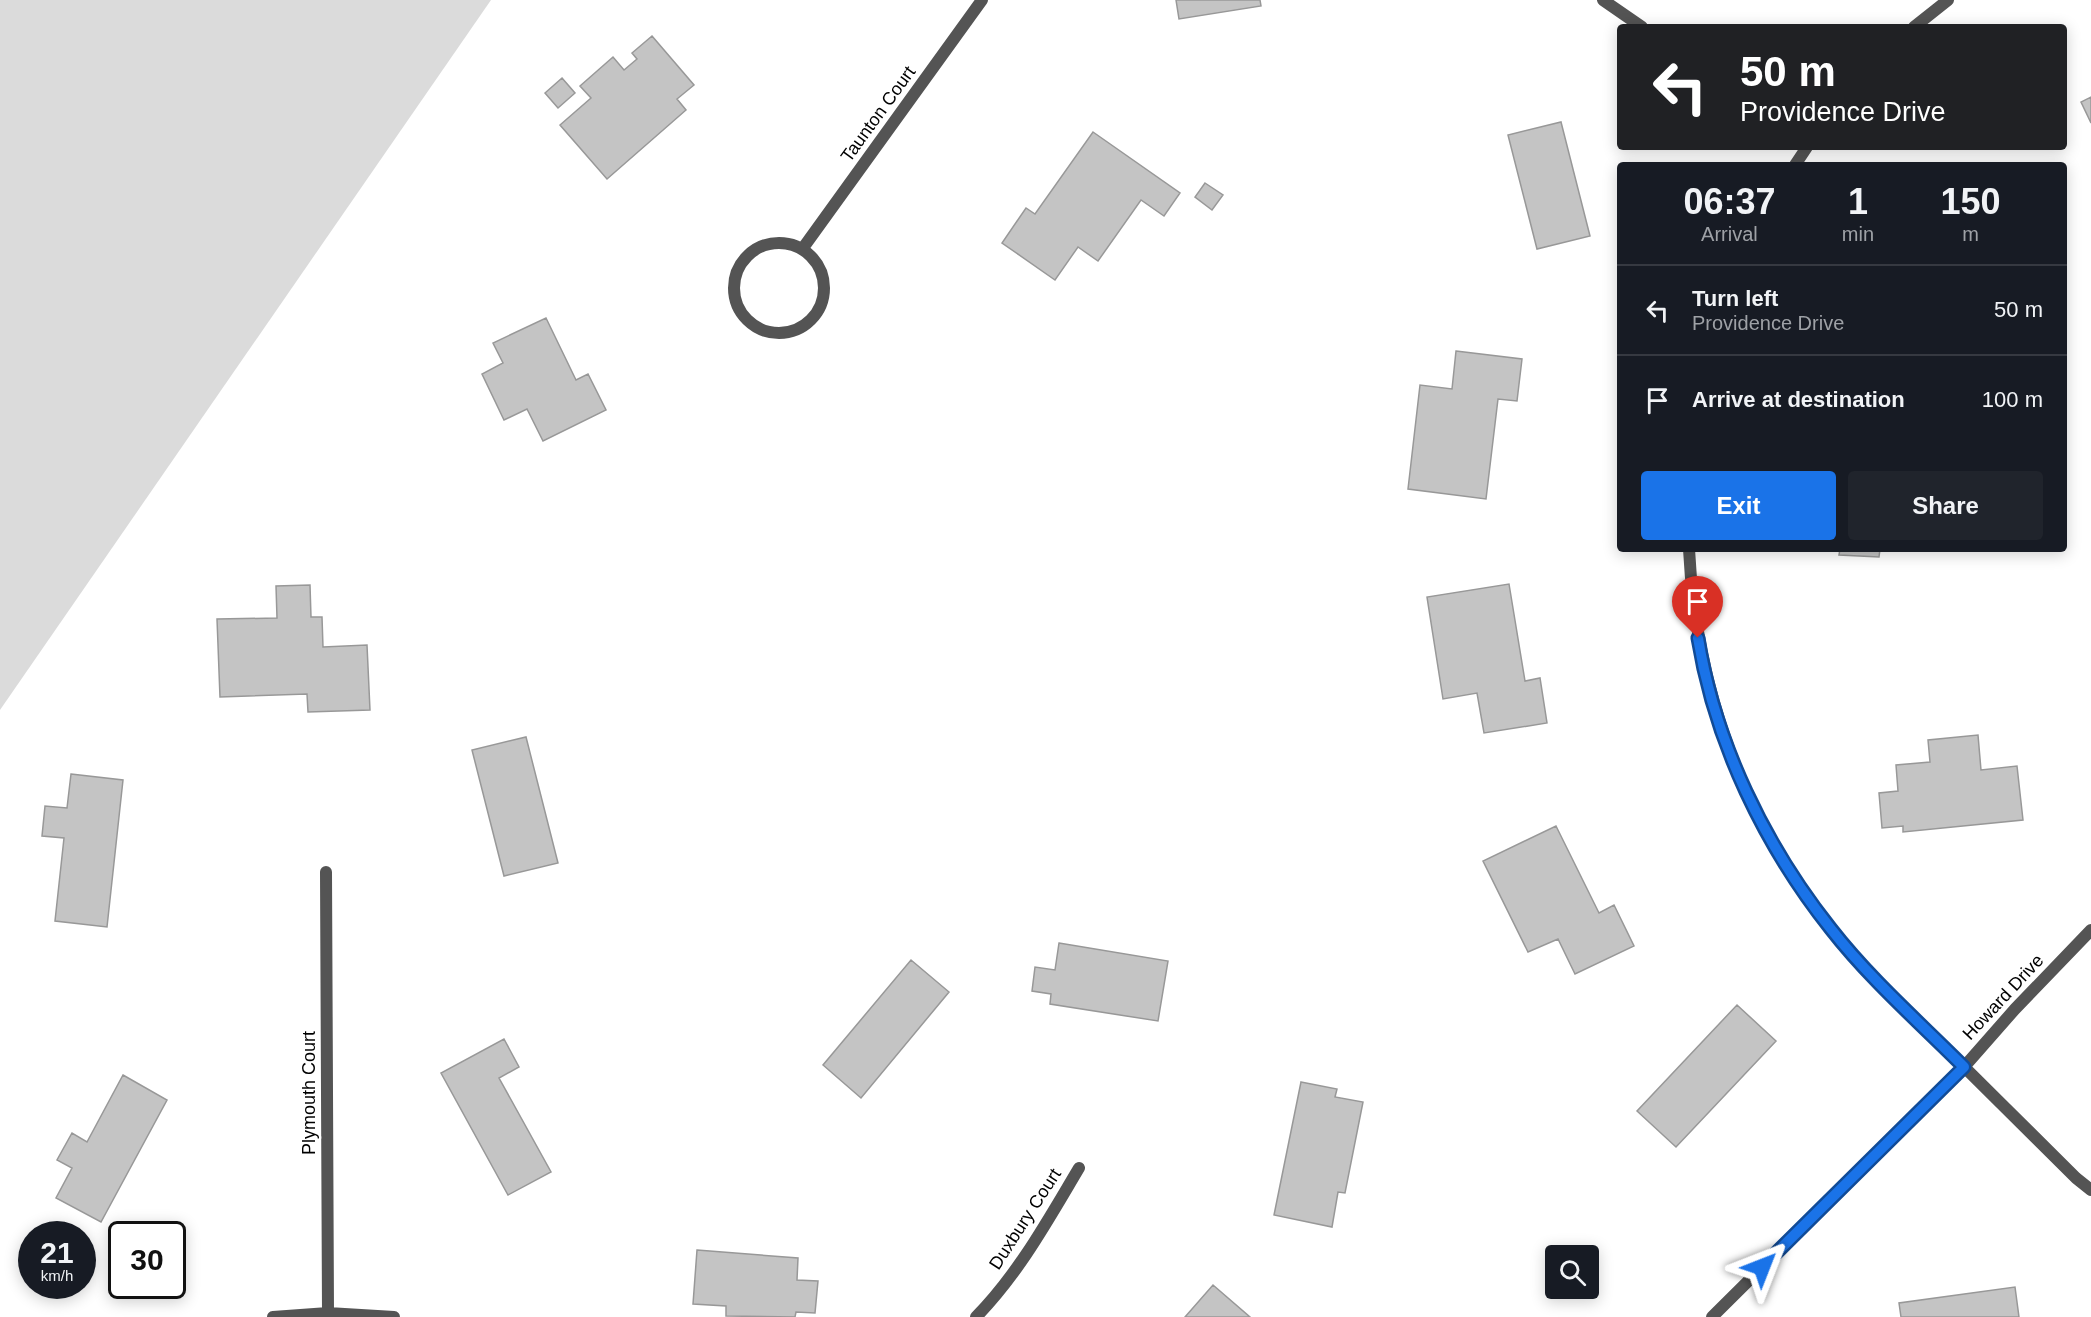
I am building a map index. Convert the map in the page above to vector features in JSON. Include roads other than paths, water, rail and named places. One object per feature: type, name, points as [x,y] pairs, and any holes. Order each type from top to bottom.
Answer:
[{"type":"street","name":"Taunton Court","points":[[803,248],[982,0]]},
{"type":"street","points":[[1604,0],[1638,24]]},
{"type":"street","points":[[1918,24],[1948,0]]},
{"type":"street","points":[[788,242],[803,248],[822,270],[825,286],[823,301],[815,317],[802,327],[782,334],[767,332],[754,326],[742,315],[735,301],[735,275],[742,261],[754,249],[768,243],[788,242]]},
{"type":"street","points":[[1689,552],[1691,593],[1702,660],[1723,735],[1753,807],[1792,876],[1832,930],[1881,984],[2076,1178],[2091,1190]]},
{"type":"street","name":"Plymouth Court","points":[[326,872],[328,1313]]},
{"type":"street","name":"Howard Drive","points":[[1712,1317],[1964,1067],[2015,1009],[2091,930]]},
{"type":"street","name":"Duxbury Court","points":[[976,1317],[995,1298],[1033,1247],[1079,1168]]},
{"type":"street","points":[[273,1317],[328,1313],[394,1317]]}]
